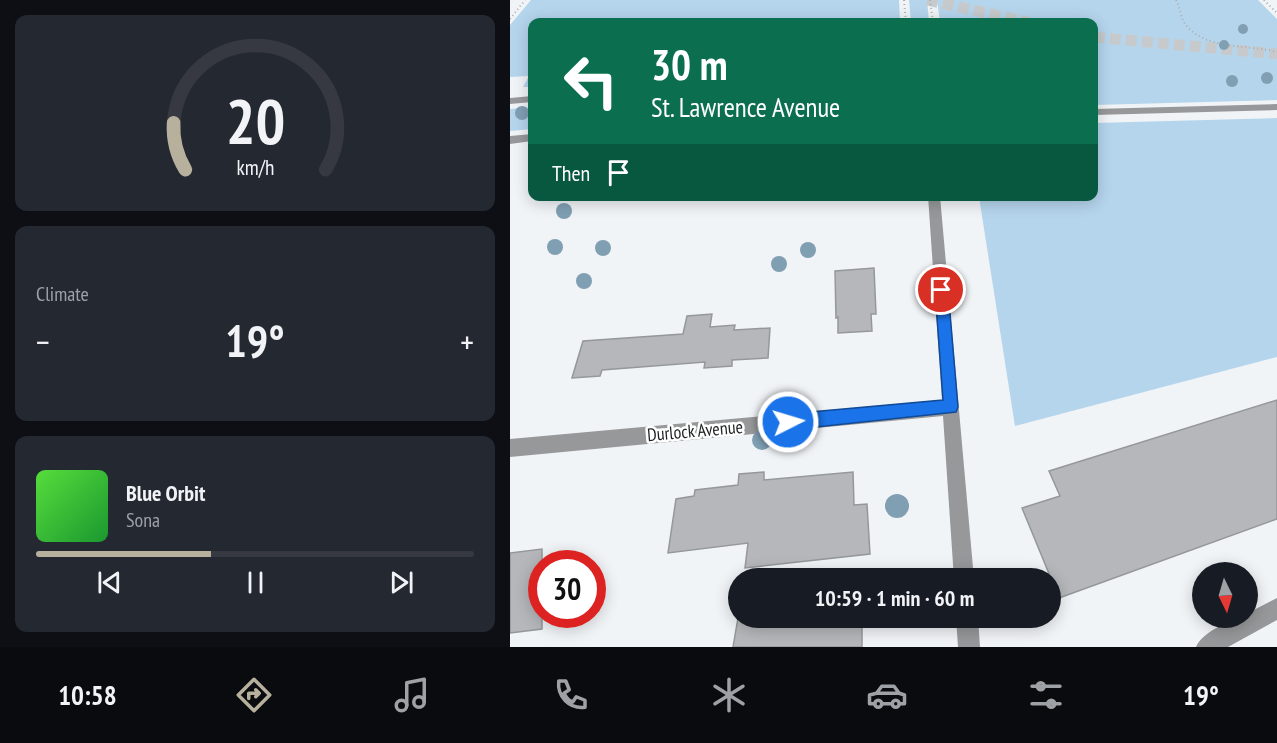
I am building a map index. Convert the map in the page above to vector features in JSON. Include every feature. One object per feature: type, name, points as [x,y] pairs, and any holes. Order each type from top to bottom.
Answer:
[{"type":"street","points":[[510,101],[528,99]]},
{"type":"street","points":[[510,140],[528,138]]},
{"type":"street","points":[[934,201],[963,568]]},
{"type":"street","name":"Durlock Avenue","points":[[510,448],[951,407]]},
{"type":"street","points":[[1207,647],[1277,608]]},
{"type":"street","points":[[968,628],[969,647]]},
{"type":"lane","points":[[1098,112],[1277,107]]},
{"type":"path","points":[[510,19],[525,0]]},
{"type":"path","points":[[904,0],[906,18]]},
{"type":"path","points":[[930,0],[932,18]]},
{"type":"path","points":[[1176,0],[1179,15],[1191,30],[1203,37],[1224,43],[1262,46],[1277,52]]},
{"type":"path","points":[[1264,0],[1276,11]]},
{"type":"shaded area","points":[[531,0],[899,0],[900,18],[528,18],[528,76],[510,77],[510,25]]},
{"type":"shaded area","points":[[909,0],[927,0],[929,18],[911,18]]},
{"type":"shaded area","points":[[937,0],[1258,0],[1277,19],[1277,100],[1098,105],[1098,18],[939,18]]},
{"type":"shaded area","points":[[528,78],[528,87],[523,87]]},
{"type":"shaded area","points":[[528,107],[528,129],[510,131],[510,109]]},
{"type":"shaded area","points":[[1277,118],[1277,357],[1015,426],[980,201],[1098,201],[1098,123]]},
{"type":"building","points":[[874,268],[876,314],[871,314],[872,331],[838,333],[835,271]]},
{"type":"building","points":[[712,314],[710,327],[735,325],[734,330],[770,328],[768,358],[732,360],[732,366],[704,368],[705,362],[602,370],[600,376],[572,378],[583,341],[683,334],[687,316]]},
{"type":"building","points":[[1277,400],[1277,519],[1061,597],[1061,568],[1047,568],[1022,508],[1060,496],[1049,471]]},
{"type":"building","points":[[764,472],[764,480],[853,472],[854,505],[867,504],[870,554],[745,568],[748,543],[668,553],[676,499],[694,496],[695,490],[738,485],[739,474]]},
{"type":"building","points":[[528,551],[528,628],[542,629],[510,633],[510,553]]},
{"type":"building","points":[[736,628],[862,628],[862,647],[733,647]]},
{"type":"tunnel","points":[[927,0],[1010,18]]},
{"type":"tunnel","points":[[1098,37],[1277,54]]},
{"type":"route","points":[[788,422],[951,407],[941,290]]}]
